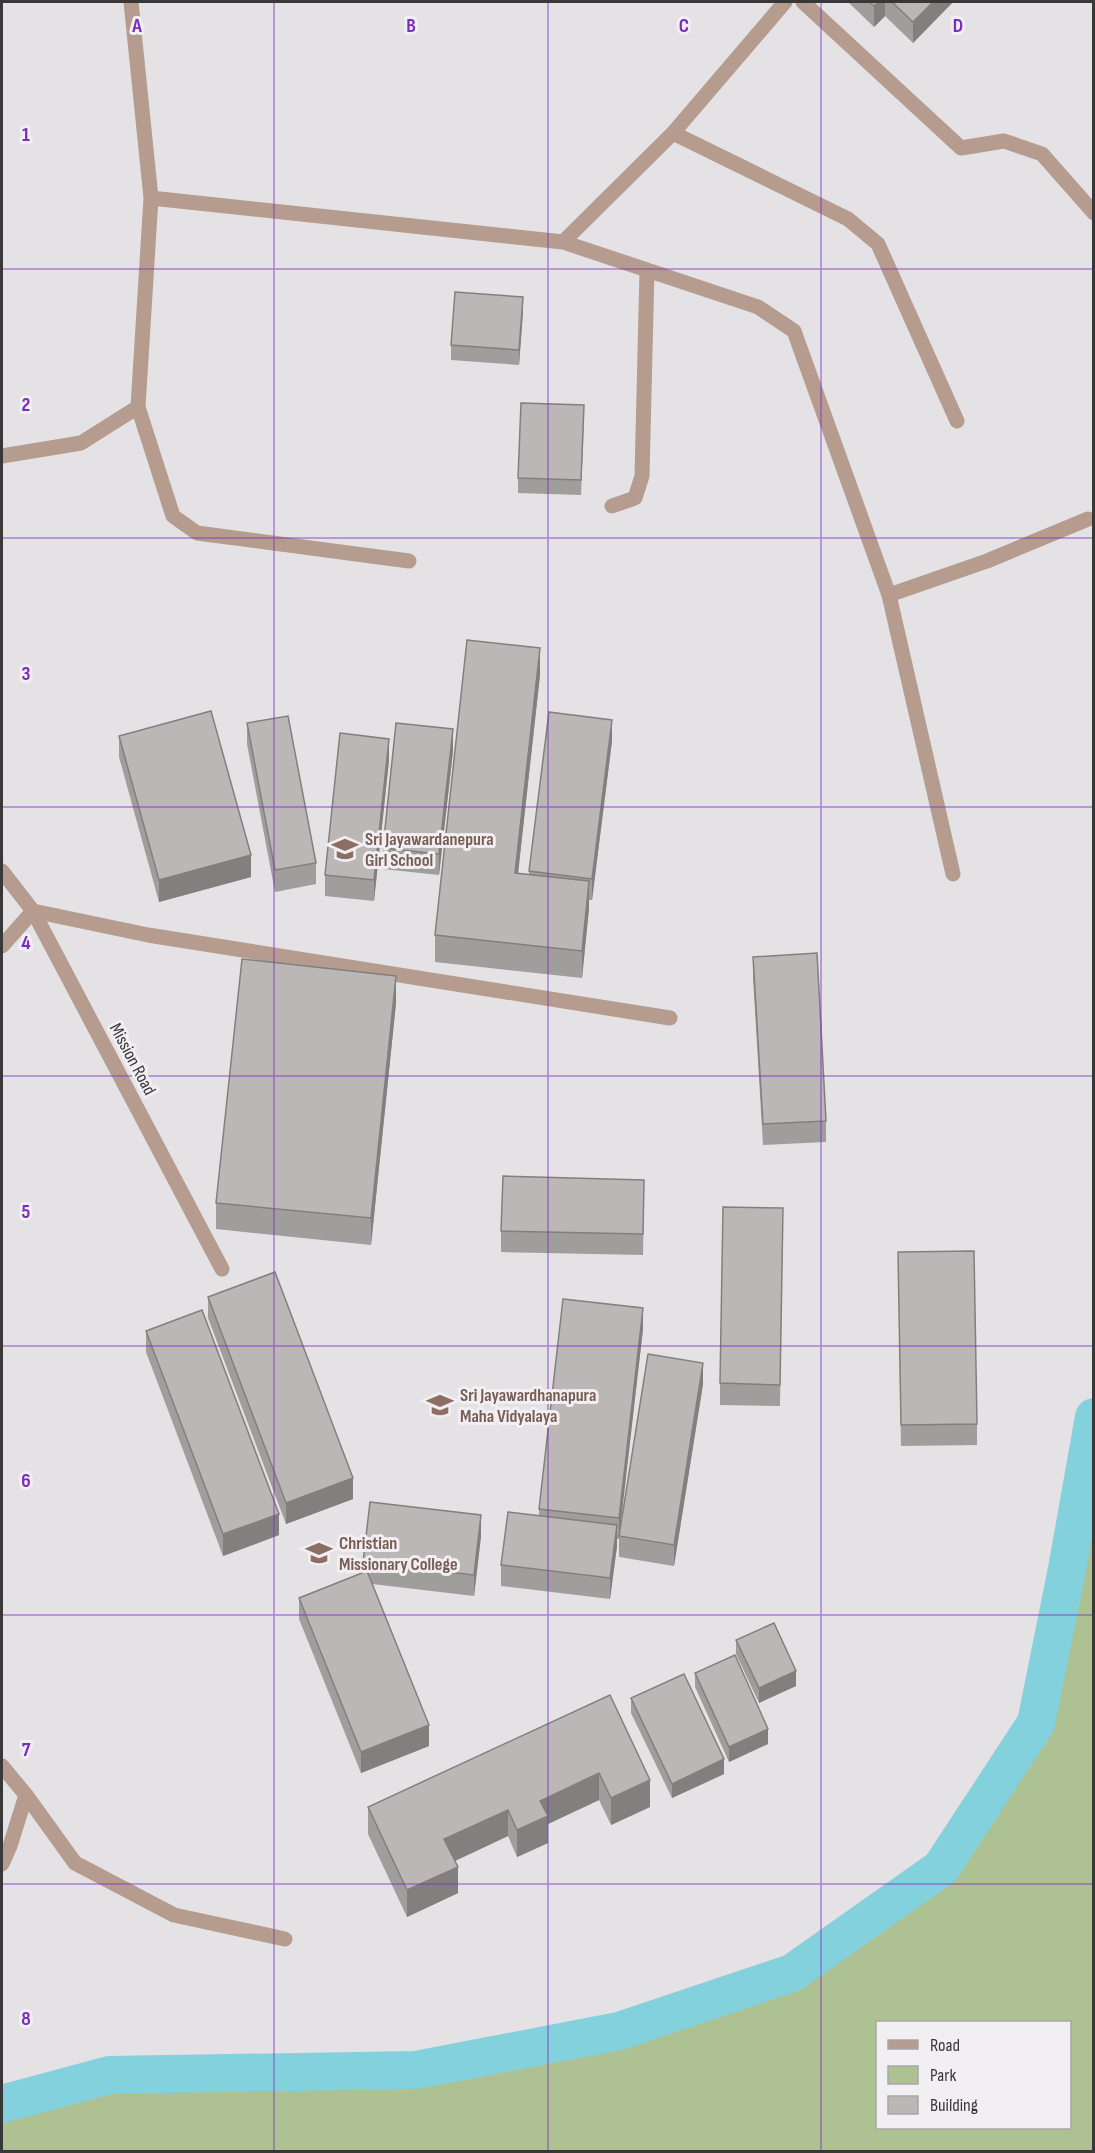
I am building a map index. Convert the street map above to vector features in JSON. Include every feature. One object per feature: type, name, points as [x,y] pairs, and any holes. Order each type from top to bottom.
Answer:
[{"type":"street","points":[[131,2],[151,198],[138,407],[173,516],[197,532],[410,561]]},
{"type":"street","points":[[563,242],[673,133],[785,2]]},
{"type":"street","points":[[803,2],[961,148],[1004,141],[1042,154],[1094,213]]},
{"type":"street","points":[[673,133],[848,219],[878,244],[957,420]]},
{"type":"street","points":[[151,198],[563,242],[758,307],[794,331],[889,595],[953,874]]},
{"type":"street","points":[[612,506],[635,498],[642,476],[647,270]]},
{"type":"street","points":[[2,456],[81,443],[138,407]]},
{"type":"street","points":[[889,595],[987,561],[1088,519]]},
{"type":"street","name":"Mission Road","points":[[2,871],[33,911],[222,1269]]},
{"type":"street","points":[[2,945],[33,911],[148,935],[670,1018]]},
{"type":"street","points":[[2,1766],[75,1863],[174,1915],[285,1939]]},
{"type":"street","points":[[2,1864],[26,1795]]},
{"type":"green space","points":[[1093,1417],[1093,2151],[2,2151],[2,2104],[109,2075],[416,2070],[619,2031],[792,1973],[941,1868],[1036,1723],[1067,1569]]},
{"type":"building","points":[[892,2],[933,2],[913,22]]},
{"type":"building","points":[[455,292],[523,297],[519,350],[451,345]]},
{"type":"building","points":[[521,403],[584,405],[581,480],[518,478]]},
{"type":"building","points":[[467,640],[540,648],[515,873],[589,881],[582,951],[435,935]]},
{"type":"building","points":[[211,711],[251,855],[159,880],[119,736]]},
{"type":"building","points":[[549,712],[612,720],[592,879],[529,871]]},
{"type":"building","points":[[288,716],[316,863],[275,870],[247,723]]},
{"type":"building","points":[[396,723],[453,729],[439,854],[383,848]]},
{"type":"building","points":[[340,733],[389,739],[374,880],[325,875]]},
{"type":"building","points":[[817,953],[826,1121],[763,1124],[753,957]]},
{"type":"building","points":[[242,959],[396,976],[371,1218],[216,1203]]},
{"type":"building","points":[[503,1176],[644,1180],[643,1234],[501,1231]]},
{"type":"building","points":[[723,1207],[783,1208],[780,1385],[720,1383]]},
{"type":"building","points":[[974,1251],[977,1424],[901,1425],[898,1252]]},
{"type":"building","points":[[275,1272],[353,1478],[286,1503],[208,1297]]},
{"type":"building","points":[[563,1299],[643,1308],[619,1518],[539,1509]]},
{"type":"building","points":[[202,1310],[279,1514],[223,1534],[146,1331]]},
{"type":"building","points":[[648,1354],[703,1363],[674,1545],[619,1536]]},
{"type":"building","points":[[370,1502],[481,1515],[474,1575],[363,1562]]},
{"type":"building","points":[[508,1512],[617,1525],[610,1578],[501,1565]]},
{"type":"building","points":[[367,1571],[429,1725],[361,1752],[299,1598]]},
{"type":"building","points":[[774,1623],[796,1671],[759,1688],[736,1640]]},
{"type":"building","points":[[735,1655],[768,1729],[729,1747],[695,1673]]},
{"type":"building","points":[[684,1674],[724,1759],[672,1784],[631,1698]]},
{"type":"building","points":[[610,1695],[650,1780],[611,1798],[599,1773],[540,1801],[548,1816],[517,1830],[508,1810],[444,1839],[458,1867],[407,1890],[368,1807]]},
{"type":"waterway","points":[[2,2104],[109,2075],[416,2070],[619,2031],[792,1973],[941,1868],[1036,1723],[1094,1417]]},
{"type":"place","name":"Sri Jayawardanepura Girl School","points":[[345,849]]},
{"type":"place","name":"Sri Jayawardhanapura Maha Vidyalaya","points":[[440,1405]]},
{"type":"place","name":"Christian Missionary College","points":[[319,1553]]}]
